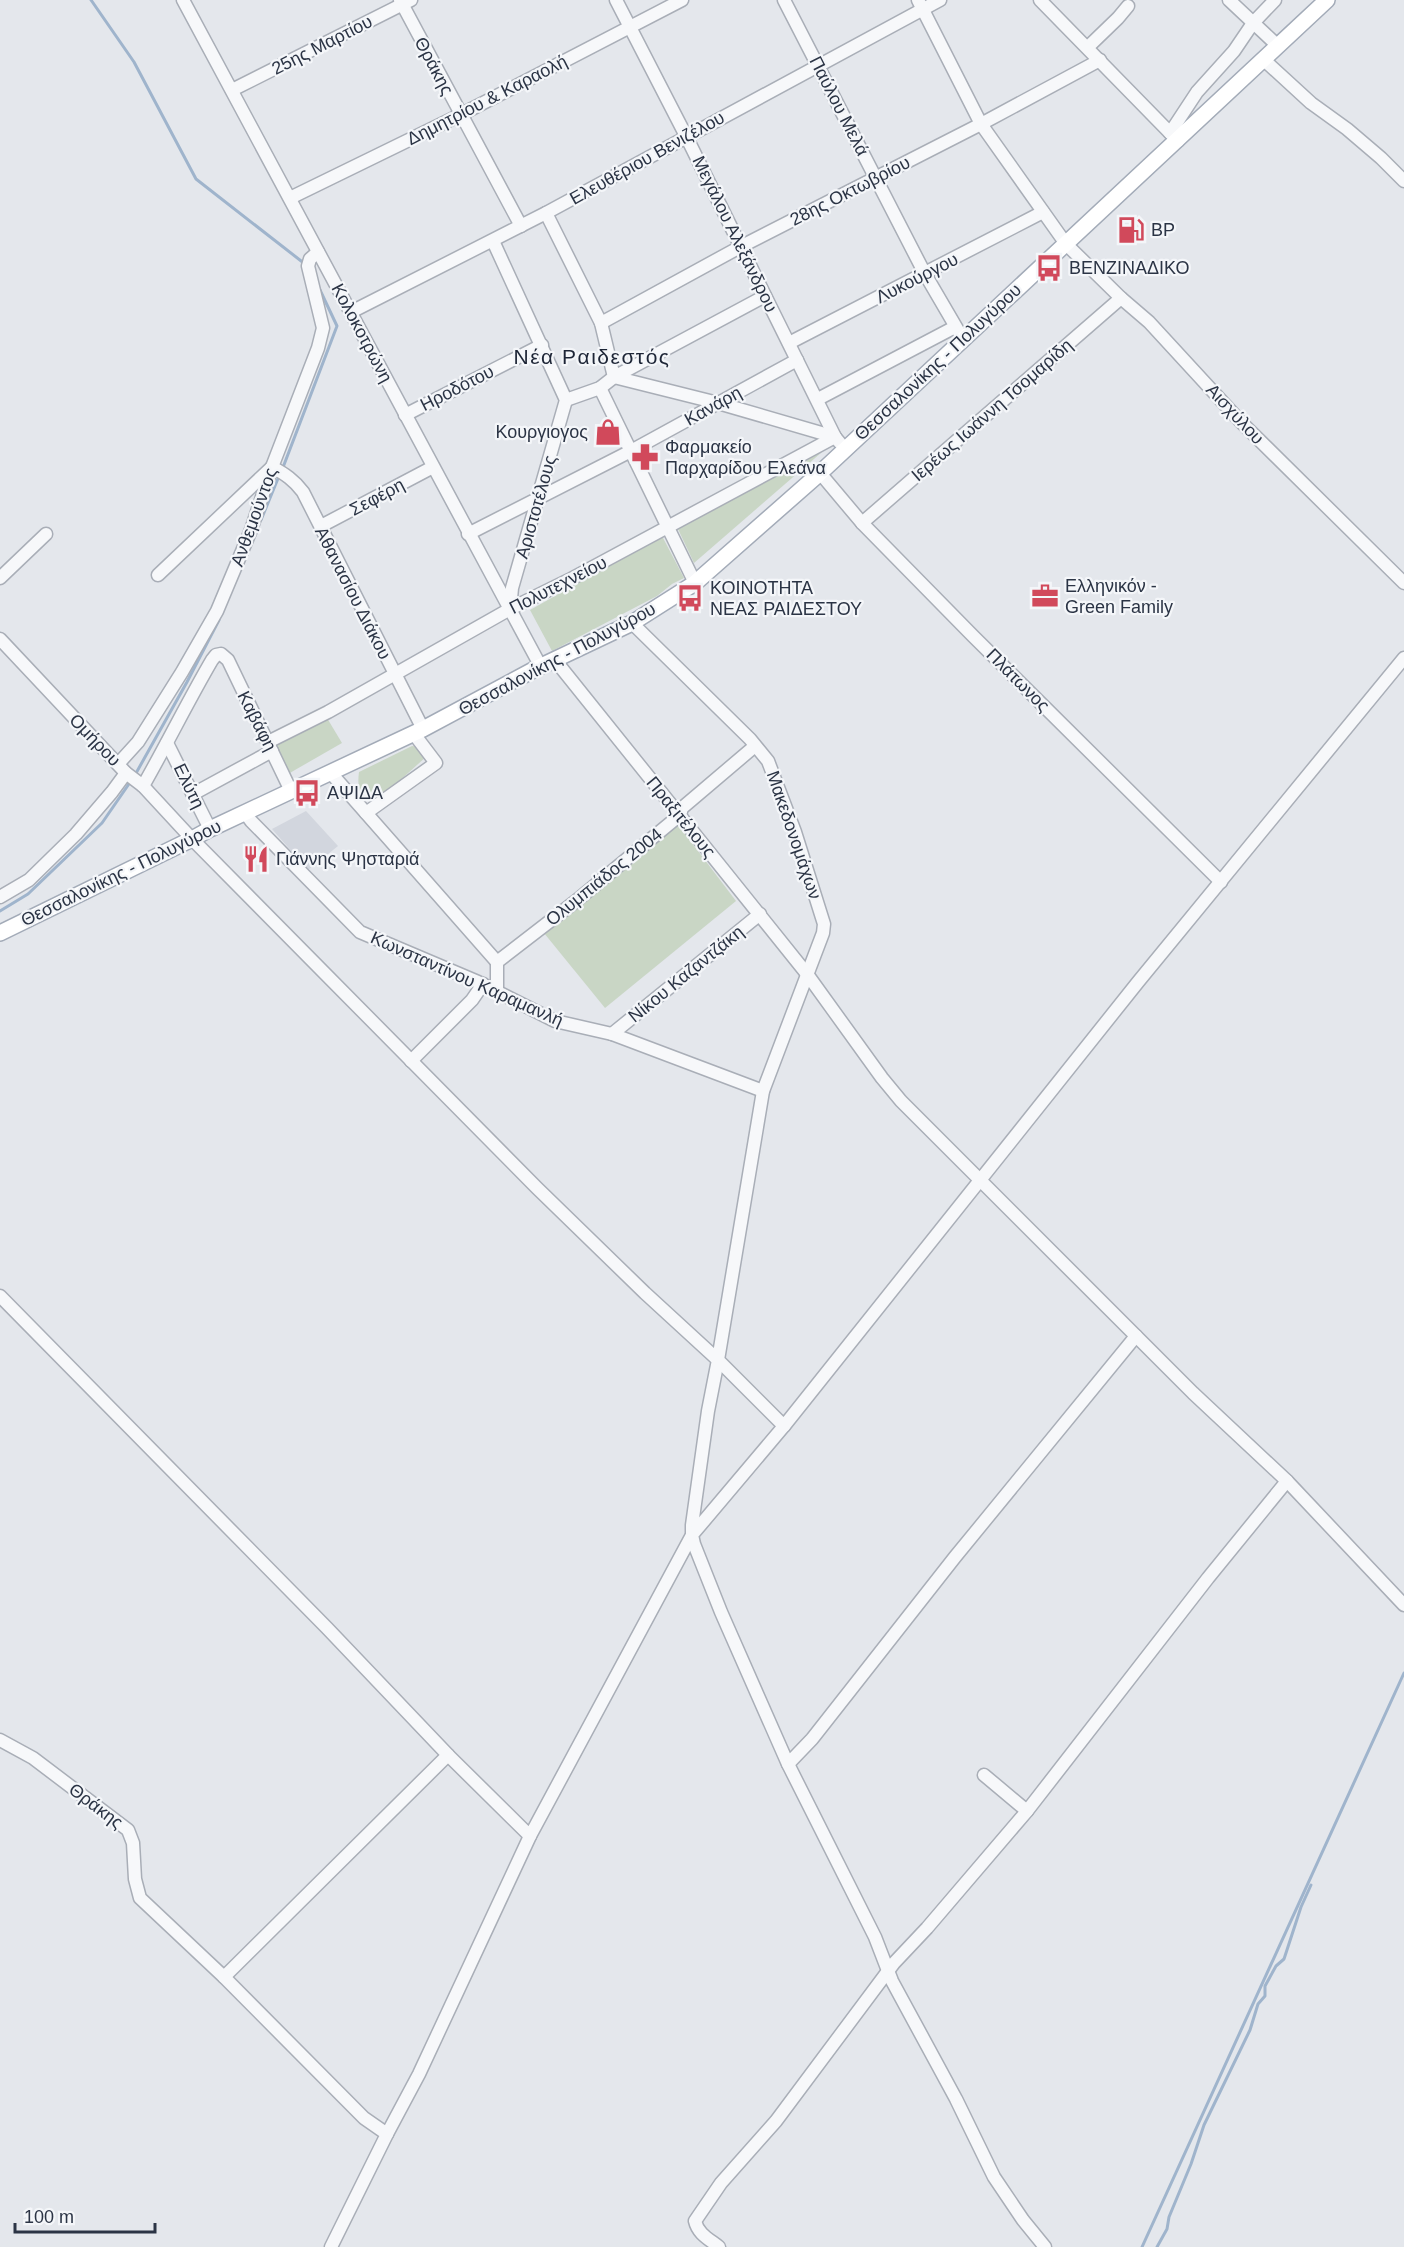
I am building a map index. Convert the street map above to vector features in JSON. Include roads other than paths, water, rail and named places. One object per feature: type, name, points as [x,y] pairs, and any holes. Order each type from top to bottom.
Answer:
[{"type":"main road","name":"Θεσσαλονίκης - Πολυγύρου","points":[[0,933],[330,771],[419,732],[541,667],[632,623],[695,583],[846,449],[959,333],[1066,244],[1174,137],[1327,0]]},
{"type":"street","name":"Κολοκοτρώνη","points":[[183,0],[541,667]]},
{"type":"street","name":"Μεγάλου Αλεξάνδρου","points":[[616,0],[818,399],[835,437]]},
{"type":"street","name":"Δημητρίου & Καραολή","points":[[290,198],[460,115],[682,0]]},
{"type":"street","name":"Παύλου Μελά","points":[[784,0],[925,274],[959,333]]},
{"type":"street","name":"Ελευθέριου Βενιζέλου","points":[[351,312],[546,213],[818,66],[920,5],[940,0]]},
{"type":"street","points":[[1040,0],[1174,137],[1197,92],[1234,51],[1253,23],[1275,0]]},
{"type":"street","points":[[1229,0],[1278,46]]},
{"type":"street","name":"25ης Μαρτίου","points":[[232,90],[404,2]]},
{"type":"street","name":"Θράκης","points":[[404,2],[460,115],[521,226]]},
{"type":"street","name":"Αισχύλου","points":[[920,5],[981,124],[1066,244],[1149,322],[1241,422],[1404,583]]},
{"type":"street","points":[[1088,47],[1128,6]]},
{"type":"street","points":[[1263,59],[1311,103],[1373,151],[1404,181]]},
{"type":"street","name":"28ης Οκτωβρίου","points":[[601,323],[740,247],[981,124],[1100,60]]},
{"type":"street","name":"Λυκούργου","points":[[789,343],[1043,212]]},
{"type":"street","points":[[546,213],[601,323],[614,376]]},
{"type":"street","points":[[493,241],[566,400],[600,388],[614,376],[765,296]]},
{"type":"street","name":"Ανθεμούντος","points":[[0,897],[29,880],[76,834],[112,792],[122,769],[217,611],[251,530],[272,467],[308,378],[323,328],[308,266],[310,259],[318,252]]},
{"type":"street","name":"Ιερέως Ιωάννη Τσομαρίδη","points":[[862,523],[1121,298]]},
{"type":"street","points":[[818,399],[959,333]]},
{"type":"street","name":"Ηροδότου","points":[[405,415],[542,345]]},
{"type":"street","name":"Κανάρη","points":[[468,534],[630,452],[797,360]]},
{"type":"street","points":[[614,376],[835,437],[846,449]]},
{"type":"street","points":[[600,388],[695,583]]},
{"type":"street","name":"Αριστοτέλους","points":[[510,609],[512,588],[566,400]]},
{"type":"street","name":"Πολυτεχνείου","points":[[193,794],[394,673],[835,437]]},
{"type":"street","points":[[158,575],[272,467]]},
{"type":"street","name":"Αθανασίου Διάκου","points":[[272,467],[296,482],[321,526],[436,763],[366,813]]},
{"type":"street","name":"Σεφέρη","points":[[321,526],[433,467]]},
{"type":"street","name":"Πλάτωνος","points":[[820,473],[862,523],[1221,882]]},
{"type":"street","points":[[0,578],[46,534]]},
{"type":"street","name":"Μακεδονομάχων","points":[[632,623],[768,761],[795,832],[824,924],[763,1091],[705,1437],[692,1535]]},
{"type":"street","name":"Ομήρου","points":[[0,639],[122,769],[143,786],[192,839],[411,1061],[637,1285],[718,1360],[784,1426]]},
{"type":"street","name":"Καβάφη","points":[[167,743],[212,660],[216,655],[221,654],[228,660],[291,791]]},
{"type":"street","points":[[331,2247],[428,2054],[530,1836],[692,1535],[784,1426],[1138,982],[1404,658]]},
{"type":"street","name":"Πραξιτέλους","points":[[555,660],[760,914],[901,1101],[1136,1336],[1287,1481],[1404,1605]]},
{"type":"street","points":[[143,786],[167,743]]},
{"type":"street","name":"Ελύτη","points":[[167,743],[210,829]]},
{"type":"street","name":"Ολυμπιάδος 2004","points":[[497,962],[576,901],[680,815],[682,808],[755,746]]},
{"type":"street","points":[[330,771],[497,962],[497,991]]},
{"type":"street","name":"Κωνσταντίνου Καραμανλή","points":[[245,813],[360,932],[483,984],[555,1021],[612,1034],[763,1091]]},
{"type":"street","name":"Νίκου Καζαντζάκη","points":[[612,1034],[760,914]]},
{"type":"street","points":[[411,1061],[472,1000],[483,984]]},
{"type":"street","points":[[0,1296],[530,1836]]},
{"type":"street","points":[[788,1764],[812,1739],[963,1548],[1136,1336]]},
{"type":"street","points":[[718,2247],[703,2236],[697,2228],[696,2217],[721,2183],[776,2121],[889,1970],[1027,1811],[1208,1578],[1287,1481]]},
{"type":"street","points":[[692,1535],[721,1612],[788,1764],[875,1937],[892,1981],[956,2099],[991,2171],[1023,2220],[1045,2247]]},
{"type":"street","name":"Θράκης","points":[[0,1740],[33,1758],[128,1830],[133,1843],[135,1879],[140,1898],[224,1977],[364,2118],[387,2134]]},
{"type":"street","points":[[224,1977],[448,1755]]},
{"type":"street","points":[[984,1775],[1027,1811]]},
{"type":"waterway","points":[[91,0],[134,62],[196,179],[305,264]]},
{"type":"waterway","points":[[282,470],[337,326],[320,290]]},
{"type":"waterway","points":[[261,520],[279,476]]},
{"type":"waterway","points":[[135,775],[219,620]]},
{"type":"waterway","points":[[0,911],[28,894],[102,823],[131,781]]},
{"type":"waterway","points":[[1142,2247],[1404,1673]]},
{"type":"waterway","points":[[1157,2247],[1167,2229],[1169,2217],[1204,2125],[1250,2030],[1258,2004],[1265,1996],[1265,1986],[1276,1966],[1284,1959],[1301,1907],[1311,1885]]},
{"type":"place","name":"BP","points":[[1131,230]]},
{"type":"place","name":"ΒΕΝΖΙΝΑΔΙΚΟ","points":[[1049,268]]},
{"type":"place","name":"Κουργιογος","points":[[608,432]]},
{"type":"place","name":"Φαρμακείο Παρχαρίδου Ελεάνα","points":[[645,457]]},
{"type":"place","name":"Ελληνικόν - Green Family","points":[[1045,596]]},
{"type":"place","name":"ΚΟΙΝΟΤΗΤΑ ΝΕΑΣ ΡΑΙΔΕΣΤΟΥ","points":[[690,598]]},
{"type":"place","name":"ΑΨΙΔΑ","points":[[307,793]]},
{"type":"place","name":"Γιάννης Ψησταριά","points":[[256,859]]},
{"type":"district","name":"Νέα Ραιδεστός","points":[[592,357]]}]
